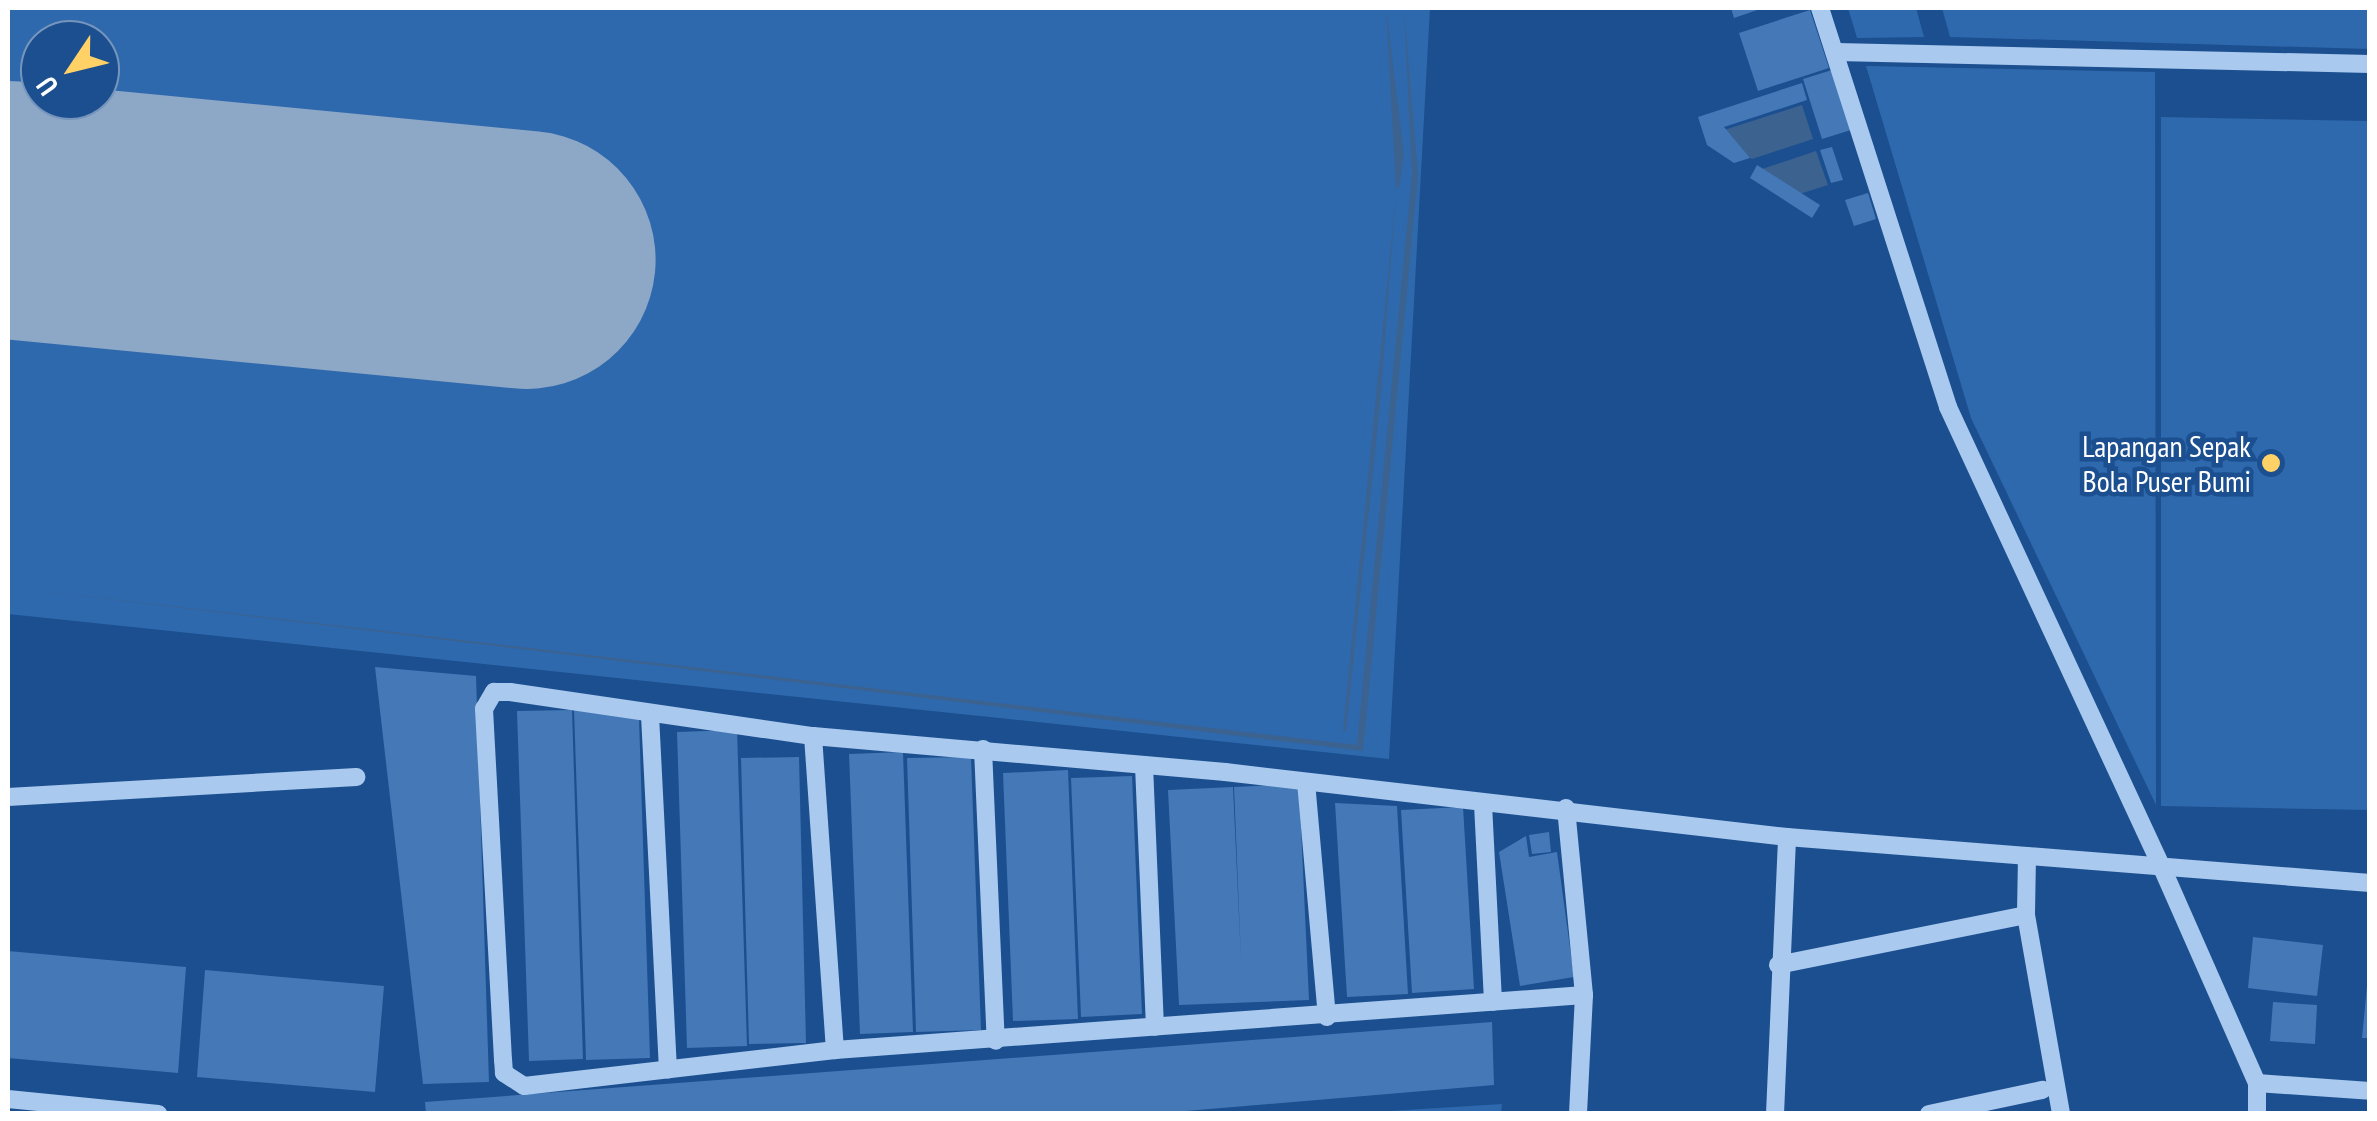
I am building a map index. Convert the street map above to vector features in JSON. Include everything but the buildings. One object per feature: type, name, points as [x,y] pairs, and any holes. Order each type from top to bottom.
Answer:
[{"type":"street","points":[[1820,8],[1948,407],[2164,870],[2257,1084],[2257,1114]]},
{"type":"street","points":[[1837,52],[2370,64]]},
{"type":"street","points":[[1584,995],[1327,1017],[835,1050],[524,1086],[504,1073],[484,709],[494,692],[510,692],[650,716],[813,736],[1144,765],[1482,804],[1566,808],[1788,837],[2164,870],[2370,883]]},
{"type":"street","points":[[650,716],[668,1070]]},
{"type":"street","points":[[813,736],[835,1050]]},
{"type":"street","points":[[983,749],[996,1040]]},
{"type":"street","points":[[1144,765],[1155,1028]]},
{"type":"street","points":[[8,797],[356,777]]},
{"type":"street","points":[[1306,782],[1327,1017]]},
{"type":"street","points":[[1482,804],[1493,1002]]},
{"type":"street","points":[[1566,808],[1584,995],[1578,1114]]},
{"type":"street","points":[[1775,1114],[1778,965],[1788,837]]},
{"type":"street","points":[[2027,856],[2026,915],[2061,1114]]},
{"type":"street","points":[[1778,965],[2026,915]]},
{"type":"street","points":[[2257,1084],[2370,1091]]},
{"type":"street","points":[[1930,1114],[2042,1090]]},
{"type":"street","points":[[8,1099],[158,1114]]},
{"type":"shaded area","points":[[8,8],[1430,8],[1389,759],[8,614],[8,296],[516,345],[536,176],[8,123]]},
{"type":"shaded area","points":[[1386,8],[1404,154],[1399,188],[1396,188]]},
{"type":"shaded area","points":[[1404,8],[1418,175],[1363,751],[8,587],[1357,745],[1412,175]]},
{"type":"shaded area","points":[[1848,8],[1916,8],[1924,37],[1857,38]]},
{"type":"shaded area","points":[[1942,8],[2369,8],[2369,49],[1950,37]]},
{"type":"shaded area","points":[[1866,66],[2155,72],[2156,805],[1971,418]]},
{"type":"shaded area","points":[[1802,105],[1813,139],[1752,159],[1724,142],[1721,131]]},
{"type":"shaded area","name":"Lapangan Sepak Bola Puser Bumi","points":[[2161,117],[2369,121],[2369,810],[2161,806]]},
{"type":"shaded area","points":[[1816,151],[1828,185],[1790,197],[1759,170]]},
{"type":"shaded area","points":[[1396,195],[1380,404],[1343,731]]},
{"type":"shaded area","points":[[1502,1104],[1501,1113],[1358,1113]]},
{"type":"runway","points":[[8,210],[527,260]]},
{"type":"place","name":"Lapangan Sepak Bola Puser Bumi","points":[[2271,463]]}]
